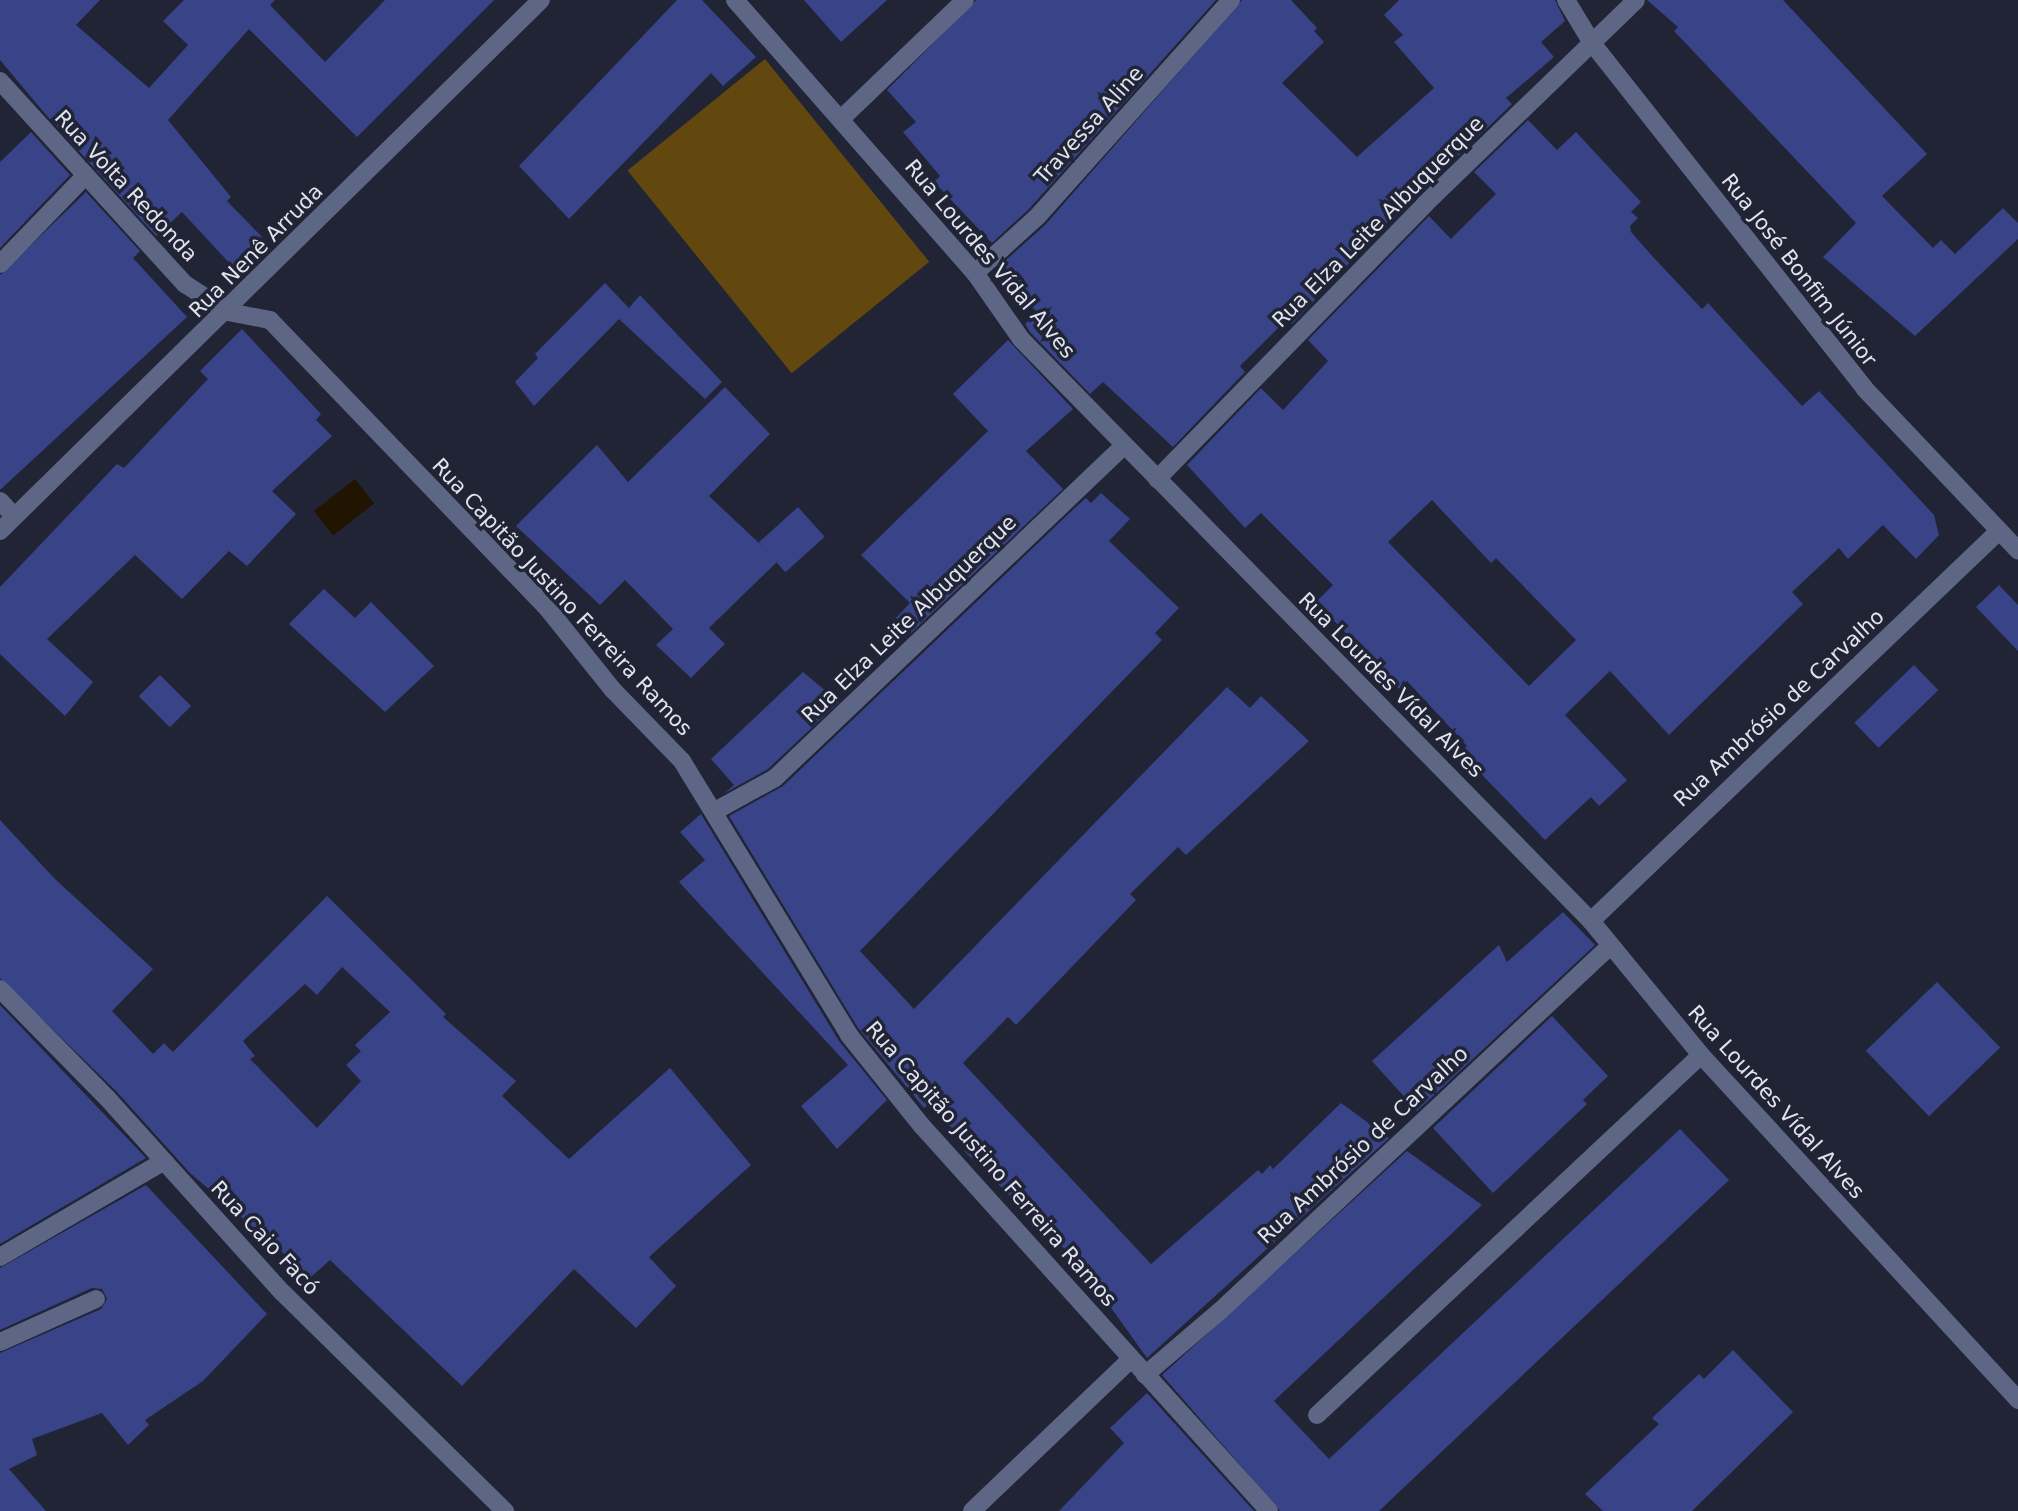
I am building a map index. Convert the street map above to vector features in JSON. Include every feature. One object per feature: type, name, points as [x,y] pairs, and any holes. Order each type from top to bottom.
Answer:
[{"type":"street","name":"Rua Nenê Arruda","points":[[0,531],[228,312],[541,0]]},
{"type":"street","name":"Rua Lourdes Vídal Alves","points":[[735,0],[842,118],[975,273],[1021,339],[1591,920],[1700,1055],[2018,1400]]},
{"type":"street","points":[[842,118],[965,0]]},
{"type":"street","name":"Travessa Aline","points":[[975,273],[1037,217],[1231,0]]},
{"type":"street","name":"Rua José Bonfim Júnior","points":[[1566,0],[1592,43],[1864,388],[2018,550]]},
{"type":"street","name":"Rua Elza Leite Albuquerque","points":[[1157,479],[1425,204],[1636,0]]},
{"type":"street","name":"Rua Volta Redonda","points":[[0,81],[84,177],[185,284],[228,312]]},
{"type":"street","points":[[0,264],[84,177]]},
{"type":"street","name":"Rua Capitão Justino Ferreira Ramos","points":[[228,312],[270,320],[548,609],[613,690],[682,761],[715,811],[849,1035],[922,1126],[1269,1511]]},
{"type":"street","name":"Rua Elza Leite Albuquerque","points":[[715,811],[775,778],[1124,446]]},
{"type":"street","points":[[0,501],[14,516]]},
{"type":"street","name":"Rua Ambrósio de Carvalho","points":[[1591,920],[1999,531]]},
{"type":"street","name":"Rua Ambrósio de Carvalho","points":[[1145,1375],[1220,1311],[1610,946]]},
{"type":"street","name":"Rua Caio Facó","points":[[0,989],[164,1161],[282,1292],[505,1511]]},
{"type":"street","points":[[1317,1415],[1700,1055]]},
{"type":"street","points":[[0,1256],[164,1161]]},
{"type":"street","points":[[0,1342],[96,1299]]},
{"type":"street","points":[[972,1511],[1131,1359]]},
{"type":"shaded area","points":[[765,59],[929,262],[792,373],[627,170]]},
{"type":"shaded area","points":[[355,479],[374,503],[333,535],[314,511]]},
{"type":"building","points":[[0,0],[100,0],[76,25],[149,88],[188,45],[163,21],[184,0],[275,0],[270,5],[325,62],[385,0],[494,0],[357,137],[249,29],[168,120],[231,197],[227,201],[263,238],[233,267],[182,212],[156,236],[47,116],[0,60]]},
{"type":"building","points":[[677,0],[702,0],[756,57],[723,86],[711,73],[569,219],[519,166]]},
{"type":"building","points":[[804,0],[887,0],[841,42]]},
{"type":"building","points":[[976,0],[1216,0],[1029,209],[992,243],[934,182],[940,176],[903,132],[916,122],[887,90]]},
{"type":"building","points":[[1242,0],[1291,0],[1317,28],[1314,31],[1324,42],[1282,83],[1357,157],[1434,88],[1394,42],[1403,35],[1384,15],[1399,0],[1555,0],[1565,21],[1541,42],[1554,57],[1506,98],[1512,104],[1458,156],[1454,152],[1292,324],[1287,319],[1240,366],[1245,372],[1173,447],[1103,382],[1090,394],[1030,332],[1025,324],[1037,312],[995,270],[1045,225]]},
{"type":"building","points":[[1647,0],[1783,0],[1927,154],[1882,196],[1933,248],[1941,240],[1955,254],[2003,208],[2018,223],[2018,239],[1915,336],[1823,257],[1856,223],[1674,31],[1678,27]]},
{"type":"building","points":[[1528,120],[1557,150],[1576,132],[1641,202],[1631,212],[1638,218],[1630,226],[1631,232],[1655,259],[1702,309],[1708,303],[1802,406],[1819,391],[1934,515],[1939,535],[1916,559],[1883,525],[1848,559],[1839,548],[1792,592],[1803,604],[1669,735],[1610,671],[1565,715],[1627,780],[1599,806],[1591,797],[1545,840],[1460,752],[1467,746],[1407,681],[1399,689],[1316,602],[1333,585],[1261,513],[1245,528],[1187,465],[1261,388],[1283,410],[1328,361],[1308,340],[1429,216],[1451,239],[1496,194],[1474,172]],"holes":[[[1432,500],[1491,563],[1496,558],[1576,640],[1529,686],[1388,542]]]},
{"type":"building","points":[[31,132],[70,175],[0,248],[0,162]]},
{"type":"building","points":[[86,192],[140,251],[133,258],[187,317],[0,490],[0,275]]},
{"type":"building","points":[[605,283],[629,308],[640,295],[722,382],[705,399],[619,319],[534,406],[515,382],[538,358],[535,354]]},
{"type":"building","points":[[242,329],[321,414],[316,420],[332,436],[272,491],[296,514],[247,566],[229,551],[182,599],[135,555],[47,639],[93,682],[65,716],[0,654],[0,587],[117,464],[124,468],[208,379],[200,371]]},
{"type":"building","points":[[1008,340],[1073,409],[1026,451],[1063,489],[911,633],[896,618],[910,603],[861,555],[988,431],[953,394]]},
{"type":"building","points":[[725,387],[770,434],[709,496],[778,561],[709,628],[725,644],[691,678],[656,645],[673,629],[625,580],[600,605],[516,526],[597,445],[628,482]]},
{"type":"building","points":[[1101,493],[1130,519],[1109,541],[1179,608],[1155,633],[1162,640],[860,951],[914,1009],[1227,687],[1250,708],[1261,696],[1309,741],[1186,855],[1178,847],[1130,894],[1136,900],[1016,1025],[1008,1017],[963,1063],[1151,1264],[1258,1170],[1262,1174],[1270,1165],[1273,1169],[1341,1103],[1389,1138],[1147,1358],[1079,1263],[964,1151],[968,1147],[929,1104],[924,1108],[858,1028],[729,816],[783,786],[1078,505],[1086,498],[1091,503]]},
{"type":"building","points":[[798,507],[825,537],[785,572],[759,542]]},
{"type":"building","points":[[1999,585],[2018,605],[2018,651],[1976,607]]},
{"type":"building","points":[[324,589],[355,618],[371,602],[434,666],[385,712],[289,624]]},
{"type":"building","points":[[1914,665],[1938,690],[1879,748],[1854,723]]},
{"type":"building","points":[[803,672],[839,702],[768,769],[725,793],[734,785],[711,759]]},
{"type":"building","points":[[160,675],[191,706],[170,727],[139,696]]},
{"type":"building","points":[[701,814],[839,1041],[887,1100],[837,1149],[801,1106],[848,1065],[679,882],[705,860],[680,832]]},
{"type":"building","points":[[0,820],[55,879],[153,969],[112,1011],[153,1054],[164,1043],[173,1052],[327,896],[446,1014],[443,1017],[516,1081],[502,1096],[569,1159],[670,1068],[751,1165],[649,1257],[676,1286],[636,1328],[574,1269],[462,1386],[330,1260],[311,1277],[190,1173],[116,1091],[0,978]],"holes":[[[342,967],[390,1012],[355,1045],[361,1051],[346,1065],[361,1081],[317,1128],[250,1059],[255,1056],[243,1041],[305,984],[317,995]]]},
{"type":"building","points":[[1563,912],[1595,945],[1417,1111],[1372,1061],[1499,945],[1507,962]]},
{"type":"building","points":[[1937,982],[2000,1047],[1929,1116],[1866,1051]]},
{"type":"building","points":[[0,1005],[146,1158],[0,1244]]},
{"type":"building","points":[[1552,1016],[1608,1076],[1583,1100],[1587,1104],[1493,1193],[1433,1128]]},
{"type":"building","points":[[1680,1129],[1729,1180],[1379,1511],[1280,1511],[1162,1375],[1407,1151],[1482,1205],[1274,1401],[1329,1459]]},
{"type":"building","points":[[146,1185],[267,1314],[203,1381],[145,1420],[149,1425],[128,1445],[102,1413],[32,1439],[37,1455],[9,1469],[46,1511],[0,1511],[0,1353],[101,1309],[107,1299],[102,1289],[92,1288],[0,1330],[0,1268]]},
{"type":"building","points":[[1733,1350],[1793,1412],[1692,1511],[1603,1511],[1585,1494],[1659,1424],[1652,1418],[1699,1374],[1704,1379]]},
{"type":"building","points":[[1147,1393],[1254,1511],[1059,1511],[1124,1443],[1110,1428]]}]
